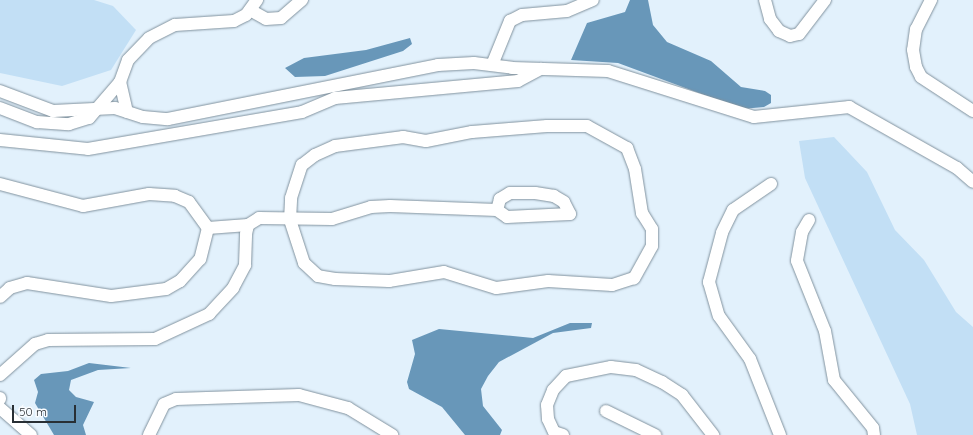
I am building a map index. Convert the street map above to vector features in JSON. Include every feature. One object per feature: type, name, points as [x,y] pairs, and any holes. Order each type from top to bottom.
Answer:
[{"type":"street","points":[[0,108],[51,124],[69,124],[89,118],[97,111],[120,82],[128,60],[165,28],[234,21],[253,5],[266,19],[281,18],[302,0]]},
{"type":"street","points":[[492,66],[510,21],[522,15],[567,11],[593,0]]},
{"type":"street","points":[[765,0],[770,19],[779,31],[790,36],[799,34],[825,0]]},
{"type":"street","points":[[931,0],[916,29],[913,50],[916,67],[921,77],[973,111]]},
{"type":"street","points":[[0,91],[53,111],[97,111],[116,108],[143,117],[189,117],[239,102],[438,65],[492,66],[621,73],[735,114],[754,117],[849,107],[957,168],[973,182]]},
{"type":"street","points":[[0,140],[88,149],[302,112],[335,98],[518,81],[541,69]]},
{"type":"street","points":[[120,82],[127,112]]},
{"type":"street","points":[[587,126],[627,148],[634,169],[642,213],[652,229],[652,246],[634,278],[612,285],[548,281],[496,288],[444,272],[389,281],[335,280],[318,276],[304,263],[290,220],[294,181],[302,165],[336,146],[403,137],[426,141],[472,132],[587,126]]},
{"type":"street","points":[[0,184],[83,206],[149,194],[175,196],[189,202],[208,228]]},
{"type":"street","points":[[771,184],[733,210],[722,233],[709,282],[719,316],[750,359],[780,435]]},
{"type":"street","points":[[208,228],[248,225],[259,218],[290,220],[332,219],[371,207],[390,206],[497,210],[507,217],[570,214],[564,202],[554,196],[535,192],[510,193],[500,198],[497,210]]},
{"type":"street","points":[[810,220],[802,232],[797,261],[825,331],[834,380],[873,428],[874,435]]},
{"type":"street","points":[[0,375],[20,355],[48,340],[155,339],[209,314],[233,288],[245,265],[248,225]]},
{"type":"street","points":[[0,297],[10,288],[27,283],[111,296],[166,289],[180,281],[200,259],[208,228]]},
{"type":"street","points":[[563,435],[554,432],[548,419],[547,405],[553,390],[566,376],[611,367],[636,370],[662,382],[682,395],[713,435]]},
{"type":"street","points":[[149,435],[164,404],[176,399],[299,395],[348,408],[392,435]]},
{"type":"street","points":[[0,408],[31,435]]},
{"type":"street","points":[[606,411],[655,435]]},
{"type":"shaded area","points":[[0,0],[94,0],[113,6],[136,30],[111,70],[62,86],[0,73]]},
{"type":"shaded area","points":[[630,0],[648,0],[653,25],[667,42],[711,61],[741,87],[765,91],[771,95],[771,103],[764,107],[742,109],[618,63],[571,60],[587,23],[625,12]]},
{"type":"shaded area","points":[[410,38],[412,44],[403,51],[325,76],[295,77],[285,68],[304,58],[366,50]]},
{"type":"shaded area","points":[[834,137],[867,172],[895,230],[924,260],[956,312],[973,327],[973,435],[917,435],[910,404],[805,178],[799,141]]},
{"type":"shaded area","points":[[570,323],[592,323],[591,328],[553,333],[499,362],[488,376],[481,389],[483,406],[502,430],[500,435],[465,435],[442,407],[409,389],[407,382],[415,354],[412,340],[439,329],[533,338]]},
{"type":"shaded area","points":[[89,363],[131,368],[98,370],[71,380],[69,390],[76,397],[94,402],[83,425],[86,435],[54,435],[35,403],[38,392],[34,380],[41,374],[68,371]]}]
